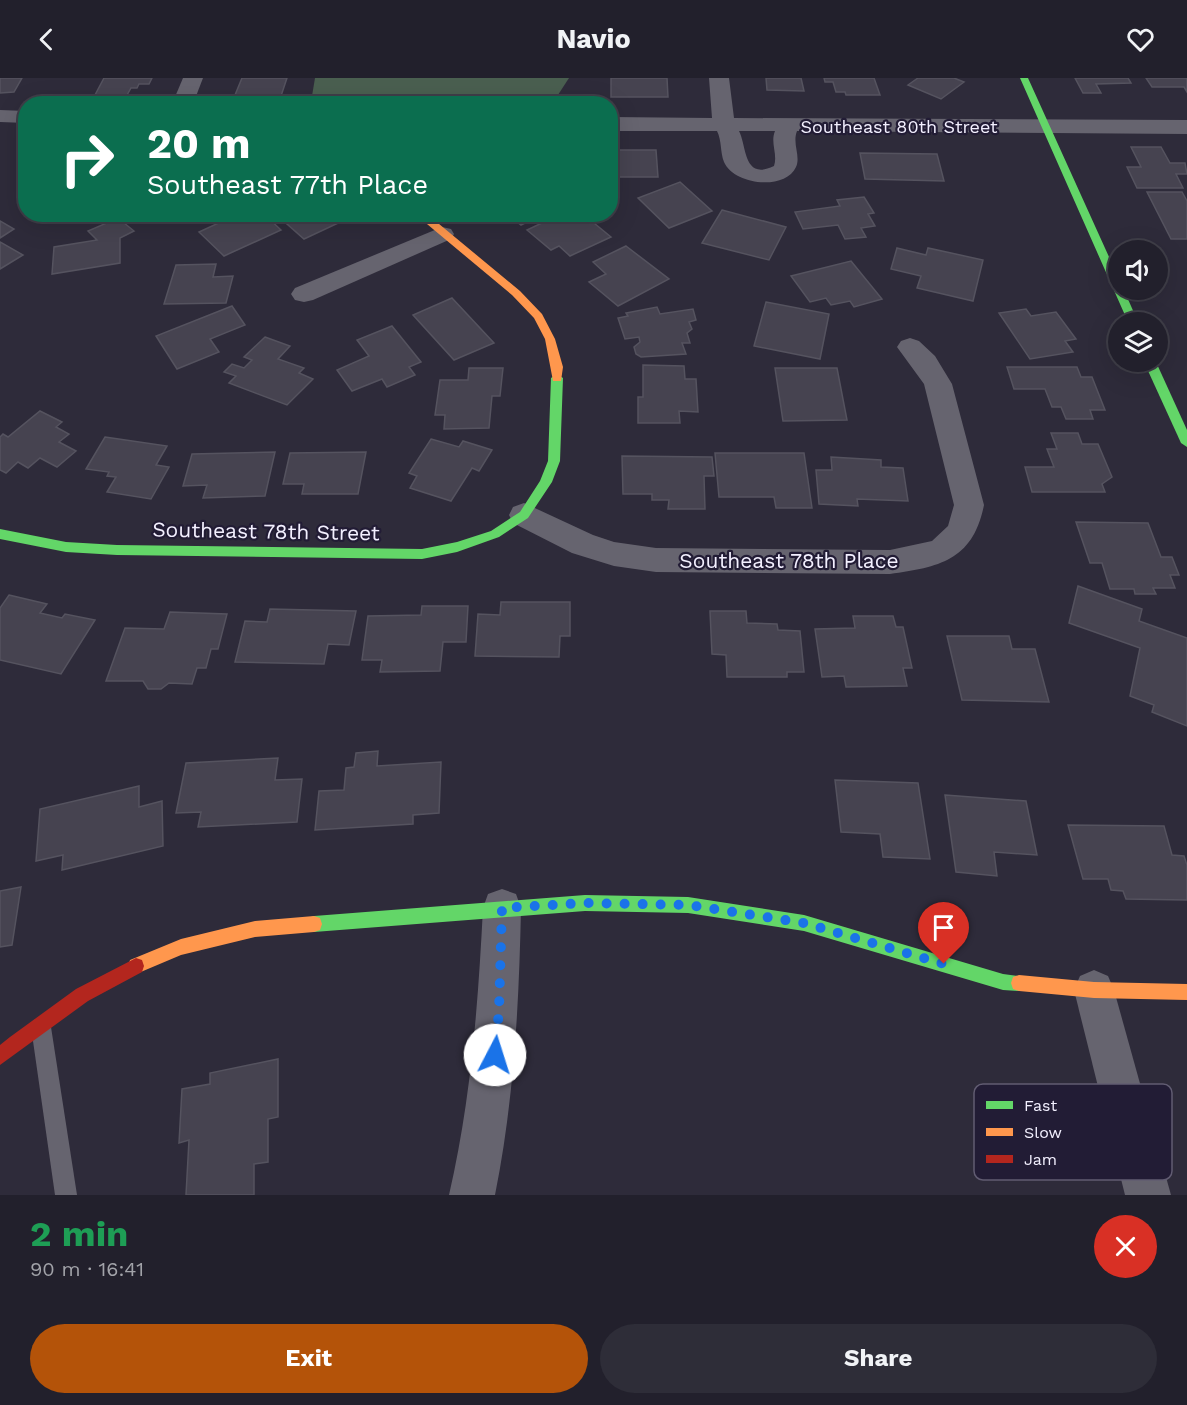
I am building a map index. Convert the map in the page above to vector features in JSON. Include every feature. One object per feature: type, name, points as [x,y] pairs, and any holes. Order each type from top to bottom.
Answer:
[{"type":"street","points":[[185,96],[193,78]]},
{"type":"street","points":[[719,78],[724,125],[731,137],[735,162],[742,169],[752,174],[765,175],[777,174],[784,169],[787,161],[783,139],[789,125]]},
{"type":"street","points":[[1024,78],[1128,312]]},
{"type":"street","points":[[0,116],[18,117]]},
{"type":"street","name":"Southeast 80th Street","points":[[618,124],[1187,127]]},
{"type":"street","points":[[429,222],[516,293],[538,316],[550,339],[557,367],[554,461],[546,482],[524,515]]},
{"type":"street","points":[[304,294],[442,234]]},
{"type":"street","name":"Southeast 78th Place","points":[[524,515],[583,544],[614,554],[656,560],[890,562],[921,558],[945,549],[959,538],[967,522],[969,506],[938,384],[925,363],[910,347]]},
{"type":"street","points":[[1155,372],[1187,443]]},
{"type":"street","name":"Southeast 78th Street","points":[[0,534],[66,547],[117,550],[422,554],[457,548],[495,534],[524,515]]},
{"type":"street","points":[[0,1056],[41,1023],[112,977],[181,947],[255,929],[585,903],[688,905],[804,923],[1003,982],[1094,990],[1187,992]]},
{"type":"street","points":[[472,1195],[485,1144],[493,1078],[499,1010],[502,908]]},
{"type":"street","points":[[1094,990],[1119,1084]]},
{"type":"street","points":[[1144,1180],[1148,1195]]},
{"type":"lane","points":[[41,1023],[66,1195]]},
{"type":"green space","points":[[315,78],[569,78],[557,96],[312,96]]},
{"type":"building","points":[[0,78],[22,78],[14,92],[0,93]]},
{"type":"building","points":[[104,78],[152,78],[149,84],[139,84],[137,88],[131,88],[127,95],[95,95]]},
{"type":"building","points":[[242,78],[287,78],[281,96],[235,95]]},
{"type":"building","points":[[611,78],[667,78],[668,97],[611,96]]},
{"type":"building","points":[[766,78],[801,78],[804,91],[767,90]]},
{"type":"building","points":[[824,78],[874,78],[880,95],[846,95],[845,92],[836,92],[833,82],[825,82]]},
{"type":"building","points":[[918,78],[954,78],[964,82],[941,99],[908,85]]},
{"type":"building","points":[[1075,78],[1128,78],[1131,83],[1096,84],[1101,93],[1083,93]]},
{"type":"building","points":[[1146,78],[1187,78],[1187,92],[1184,87],[1152,87]]},
{"type":"building","points":[[1131,147],[1161,147],[1170,163],[1185,163],[1187,174],[1176,174],[1183,188],[1137,188],[1127,167],[1141,167]]},
{"type":"building","points":[[618,150],[656,150],[658,177],[618,177]]},
{"type":"building","points":[[860,153],[937,154],[944,181],[865,179]]},
{"type":"building","points":[[680,182],[712,211],[669,228],[638,198]]},
{"type":"building","points":[[1147,192],[1182,192],[1187,201],[1187,239],[1171,239]]},
{"type":"building","points":[[864,197],[874,213],[868,214],[875,226],[861,228],[866,237],[845,239],[838,225],[803,229],[795,212],[840,206],[837,200]]},
{"type":"building","points":[[722,210],[786,227],[769,260],[702,243]]},
{"type":"building","points":[[0,221],[14,229],[0,238]]},
{"type":"building","points":[[109,222],[123,222],[134,231],[120,238],[120,263],[52,274],[54,247],[97,240],[88,231]]},
{"type":"building","points":[[221,222],[272,222],[281,230],[224,256],[199,232]]},
{"type":"building","points":[[285,222],[340,222],[304,239]]},
{"type":"building","points":[[544,222],[593,222],[611,237],[570,256],[559,246],[551,250],[527,230]]},
{"type":"building","points":[[0,242],[23,255],[0,269]]},
{"type":"building","points":[[626,246],[669,279],[618,306],[589,282],[606,274],[593,262]]},
{"type":"building","points":[[897,248],[926,255],[928,248],[983,260],[973,301],[917,288],[921,276],[891,269]]},
{"type":"building","points":[[851,261],[882,299],[854,307],[850,301],[831,305],[826,298],[810,302],[791,276]]},
{"type":"building","points":[[216,264],[213,277],[233,276],[226,303],[164,304],[176,265]]},
{"type":"building","points":[[452,298],[494,343],[454,360],[413,315]]},
{"type":"building","points":[[766,302],[829,314],[820,359],[754,346]]},
{"type":"building","points":[[232,306],[245,325],[210,339],[219,352],[177,369],[156,336]]},
{"type":"building","points":[[657,307],[660,314],[693,309],[696,320],[689,322],[692,329],[687,333],[690,343],[682,343],[686,354],[641,357],[636,354],[634,347],[640,342],[639,337],[625,339],[618,318],[628,316],[626,313]]},
{"type":"building","points":[[1026,309],[1031,316],[1056,312],[1076,339],[1065,341],[1073,352],[1030,359],[999,313]]},
{"type":"building","points":[[392,326],[421,362],[409,367],[415,375],[387,387],[382,379],[352,391],[337,370],[369,356],[357,340]]},
{"type":"building","points":[[265,337],[290,346],[278,359],[304,368],[299,373],[313,379],[287,405],[229,383],[236,376],[224,372],[232,364],[244,368],[252,360],[244,357]]},
{"type":"building","points":[[643,365],[684,366],[685,379],[696,379],[698,412],[679,411],[680,423],[638,423],[638,397],[643,397]]},
{"type":"building","points":[[1007,367],[1077,367],[1081,377],[1092,377],[1105,410],[1090,410],[1093,419],[1066,419],[1061,407],[1052,407],[1045,389],[1014,389]]},
{"type":"building","points":[[469,368],[503,368],[500,396],[492,396],[489,428],[444,429],[445,415],[435,415],[440,380],[468,380]]},
{"type":"building","points":[[775,368],[837,368],[847,420],[783,421]]},
{"type":"building","points":[[40,411],[62,422],[56,427],[69,434],[59,442],[76,451],[57,467],[40,458],[28,468],[18,462],[6,473],[0,470],[0,437],[3,434],[8,437]]},
{"type":"building","points":[[1051,433],[1078,433],[1082,444],[1098,444],[1112,477],[1102,484],[1105,492],[1032,492],[1025,467],[1054,467],[1047,449],[1057,449]]},
{"type":"building","points":[[105,437],[167,446],[156,465],[169,467],[151,499],[107,492],[116,477],[107,476],[109,472],[86,469]]},
{"type":"building","points":[[431,439],[459,447],[463,441],[492,450],[479,471],[472,468],[451,501],[410,488],[417,476],[409,473]]},
{"type":"building","points":[[275,452],[265,496],[203,498],[207,485],[183,486],[192,454]]},
{"type":"building","points":[[366,452],[358,494],[302,494],[304,484],[283,484],[290,453]]},
{"type":"building","points":[[715,453],[804,453],[812,508],[776,508],[774,497],[719,497]]},
{"type":"building","points":[[622,456],[712,457],[714,476],[704,476],[705,509],[668,509],[669,500],[652,500],[652,494],[623,494]]},
{"type":"building","points":[[831,457],[881,460],[881,467],[903,468],[908,501],[857,499],[858,506],[819,504],[816,470],[832,470]]},
{"type":"building","points":[[1076,522],[1148,523],[1161,557],[1172,557],[1179,575],[1170,575],[1175,588],[1153,588],[1156,594],[1135,594],[1134,589],[1110,589],[1102,563],[1090,563]]},
{"type":"building","points":[[1078,586],[1142,609],[1139,621],[1187,638],[1187,726],[1152,712],[1154,705],[1130,696],[1140,648],[1069,623]]},
{"type":"building","points":[[9,595],[47,604],[40,613],[62,618],[65,614],[95,620],[61,674],[0,660],[0,608]]},
{"type":"building","points":[[501,602],[570,602],[570,636],[560,636],[559,657],[475,656],[478,614],[500,615]]},
{"type":"building","points":[[422,606],[468,606],[466,642],[443,642],[440,671],[380,672],[382,660],[362,660],[368,616],[421,615]]},
{"type":"building","points":[[270,609],[356,611],[349,645],[328,644],[324,664],[235,662],[245,621],[267,622]]},
{"type":"building","points":[[710,611],[746,611],[747,623],[777,624],[778,630],[800,631],[804,672],[787,672],[787,677],[727,677],[726,655],[712,654]]},
{"type":"building","points":[[170,612],[227,614],[218,649],[211,649],[206,668],[197,668],[192,684],[169,683],[161,689],[148,689],[143,681],[106,681],[125,628],[164,629]]},
{"type":"building","points":[[853,616],[893,616],[896,627],[903,627],[912,668],[903,668],[907,686],[846,687],[844,676],[822,677],[815,629],[855,628]]},
{"type":"building","points":[[947,636],[1009,636],[1012,649],[1035,649],[1049,702],[962,700]]},
{"type":"building","points":[[378,751],[377,766],[441,762],[439,813],[413,815],[413,824],[315,830],[319,791],[344,790],[346,768],[354,767],[356,753]]},
{"type":"building","points":[[278,758],[275,780],[302,779],[297,822],[198,827],[201,812],[176,813],[186,763]]},
{"type":"building","points":[[835,780],[918,783],[930,859],[883,857],[880,834],[841,832]]},
{"type":"building","points":[[139,786],[139,807],[162,801],[163,846],[62,870],[63,855],[36,861],[40,809]]},
{"type":"building","points":[[945,795],[1026,801],[1037,855],[994,852],[997,876],[956,872]]},
{"type":"building","points":[[1068,825],[1164,826],[1172,855],[1184,856],[1187,865],[1187,900],[1126,899],[1123,891],[1111,890],[1108,879],[1083,879]]},
{"type":"building","points":[[21,887],[12,945],[0,947],[0,891]]},
{"type":"building","points":[[278,1059],[278,1117],[268,1119],[268,1162],[254,1164],[254,1195],[186,1195],[189,1140],[179,1143],[182,1089],[210,1084],[210,1073]]},
{"type":"traffic: fast","points":[[1024,78],[1129,312]]},
{"type":"traffic: fast","points":[[1155,372],[1187,443]]},
{"type":"traffic: fast","points":[[0,534],[66,547],[117,550],[422,554],[457,547],[495,534],[524,515],[546,482],[554,461],[557,378]]},
{"type":"traffic: fast","points":[[314,924],[585,903],[688,905],[804,923],[1003,982],[1019,983]]},
{"type":"traffic: slow","points":[[430,222],[516,293],[538,316],[550,339],[557,367],[557,378]]},
{"type":"traffic: slow","points":[[136,966],[181,947],[255,929],[314,924]]},
{"type":"traffic: slow","points":[[1019,983],[1094,990],[1187,992]]},
{"type":"traffic: jam","points":[[0,1056],[48,1018],[82,995],[136,966]]},
{"type":"route","points":[[495,1055],[499,1010],[502,908],[585,903],[688,905],[804,923],[944,964]]}]
